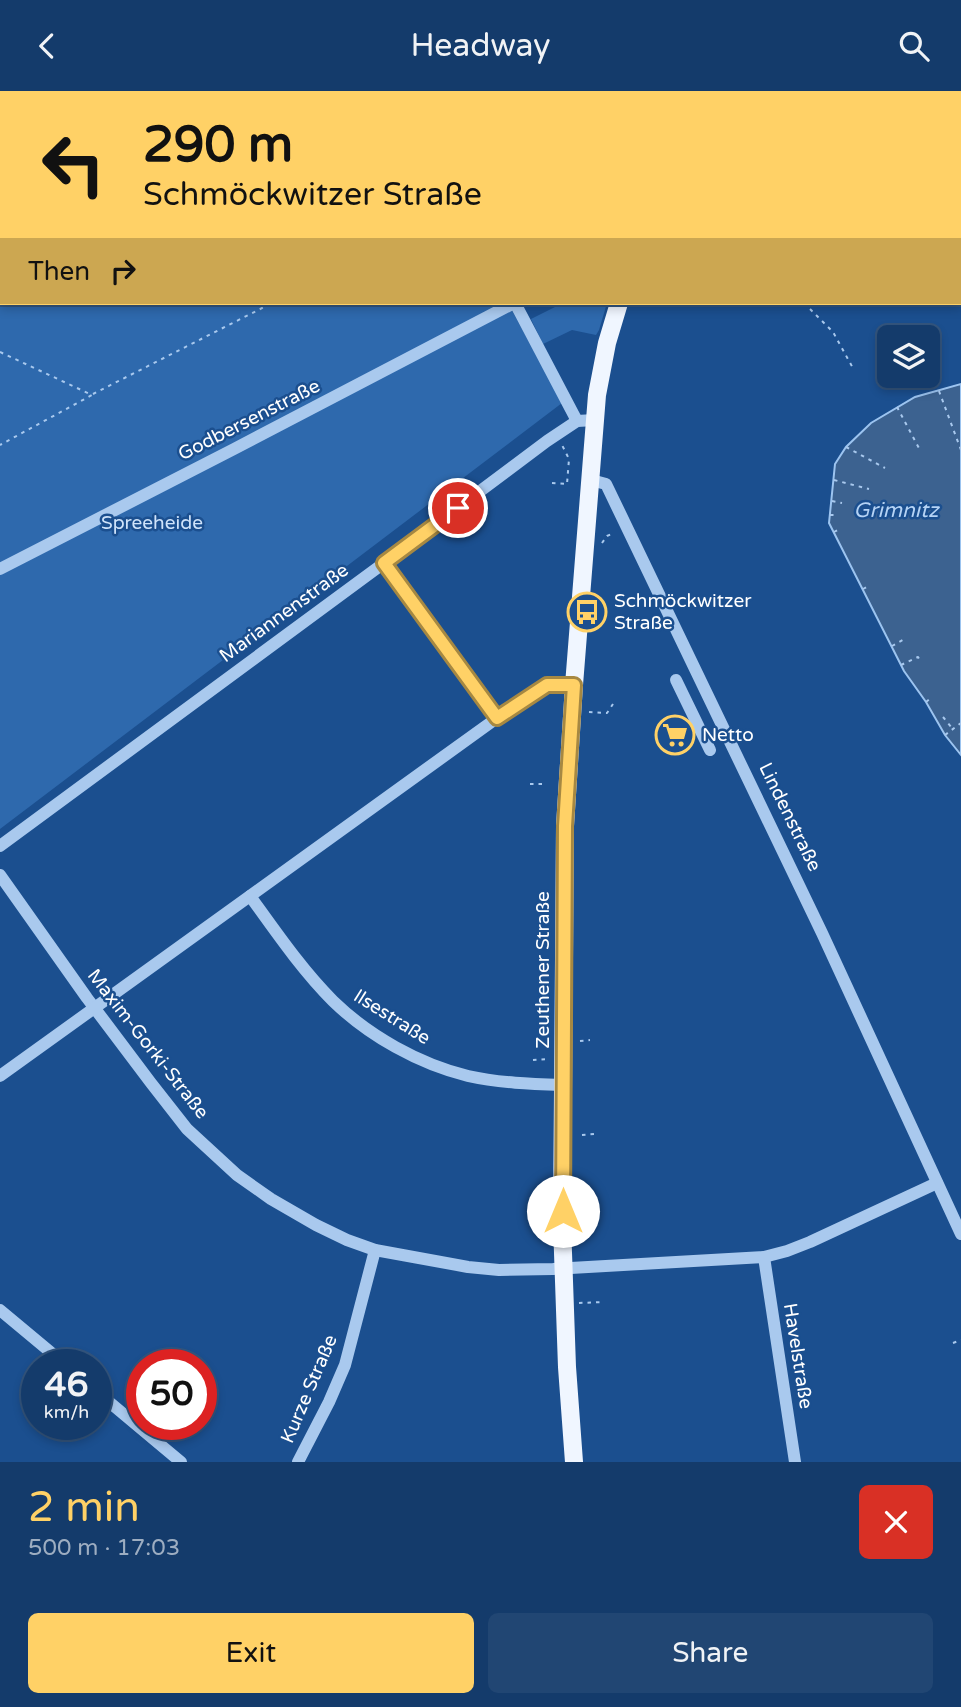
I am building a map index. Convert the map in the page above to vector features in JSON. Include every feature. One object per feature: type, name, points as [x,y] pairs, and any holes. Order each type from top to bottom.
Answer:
[{"type":"main road","points":[[591,479],[586,420],[618,305]]},
{"type":"main road","name":"Zeuthener Straße","points":[[574,1462],[567,1367],[562,1224],[565,826],[591,479]]},
{"type":"street","name":"Godbersenstraße","points":[[0,569],[511,305]]},
{"type":"street","points":[[516,305],[586,420]]},
{"type":"street","name":"Mariannenstraße","points":[[0,846],[556,435],[586,420]]},
{"type":"street","name":"Lindenstraße","points":[[591,479],[606,484],[822,933],[961,1234]]},
{"type":"street","points":[[384,563],[497,718]]},
{"type":"street","points":[[676,680],[710,750]]},
{"type":"street","points":[[0,1076],[99,1013],[250,896],[497,718],[547,685],[574,685]]},
{"type":"street","name":"Maxim-Gorki-Straße","points":[[0,875],[187,1129],[237,1175],[271,1199],[316,1225],[375,1250],[495,1270],[564,1269],[764,1257],[810,1242],[937,1183]]},
{"type":"street","name":"Ilsestraße","points":[[250,896],[282,940],[333,1001],[350,1017],[386,1041],[434,1065],[467,1076],[564,1085]]},
{"type":"street","name":"Kurze Straße","points":[[298,1462],[345,1365],[375,1250]]},
{"type":"street","name":"Havelstraße","points":[[764,1257],[795,1462]]},
{"type":"street","points":[[0,1310],[47,1349]]},
{"type":"street","points":[[112,1404],[181,1462]]},
{"type":"path","points":[[0,445],[268,305]]},
{"type":"path","points":[[806,305],[833,331],[854,370]]},
{"type":"path","points":[[0,352],[92,395]]},
{"type":"path","points":[[939,391],[961,450]]},
{"type":"path","points":[[897,407],[921,452]]},
{"type":"path","points":[[552,483],[567,484],[569,459],[556,435]]},
{"type":"path","points":[[846,447],[885,468]]},
{"type":"path","points":[[834,480],[869,489]]},
{"type":"path","points":[[832,501],[842,503]]},
{"type":"path","points":[[830,515],[836,516]]},
{"type":"path","points":[[834,532],[841,529]]},
{"type":"path","points":[[863,589],[870,585]]},
{"type":"path","points":[[891,646],[906,638]]},
{"type":"path","points":[[901,665],[918,657],[921,662]]},
{"type":"path","points":[[926,702],[931,698]]},
{"type":"path","points":[[589,712],[607,712],[613,704]]},
{"type":"path","points":[[943,716],[953,729]]},
{"type":"path","points":[[945,735],[961,723]]},
{"type":"path","points":[[530,784],[545,784]]},
{"type":"path","points":[[580,1041],[590,1041]]},
{"type":"path","points":[[533,1060],[550,1059]]},
{"type":"path","points":[[582,1135],[595,1134]]},
{"type":"path","points":[[584,1202],[598,1202]]},
{"type":"path","points":[[578,1303],[603,1302]]},
{"type":"path","points":[[953,1343],[961,1340]]},
{"type":"green space","name":"Spreeheide","points":[[0,305],[509,305],[562,403],[0,829]]},
{"type":"green space","points":[[559,305],[606,305],[596,335],[572,330],[543,344],[531,319]]},
{"type":"water","name":"Grimnitz","points":[[961,384],[961,755],[904,671],[829,523],[835,464],[846,447],[871,423],[915,397]]},
{"type":"place","name":"Schmöckwitzer Straße","points":[[587,612]]},
{"type":"place","name":"Netto","points":[[675,735]]},
{"type":"route","points":[[458,508],[384,563],[497,718],[547,685],[574,685],[565,826],[563,1211]]}]
